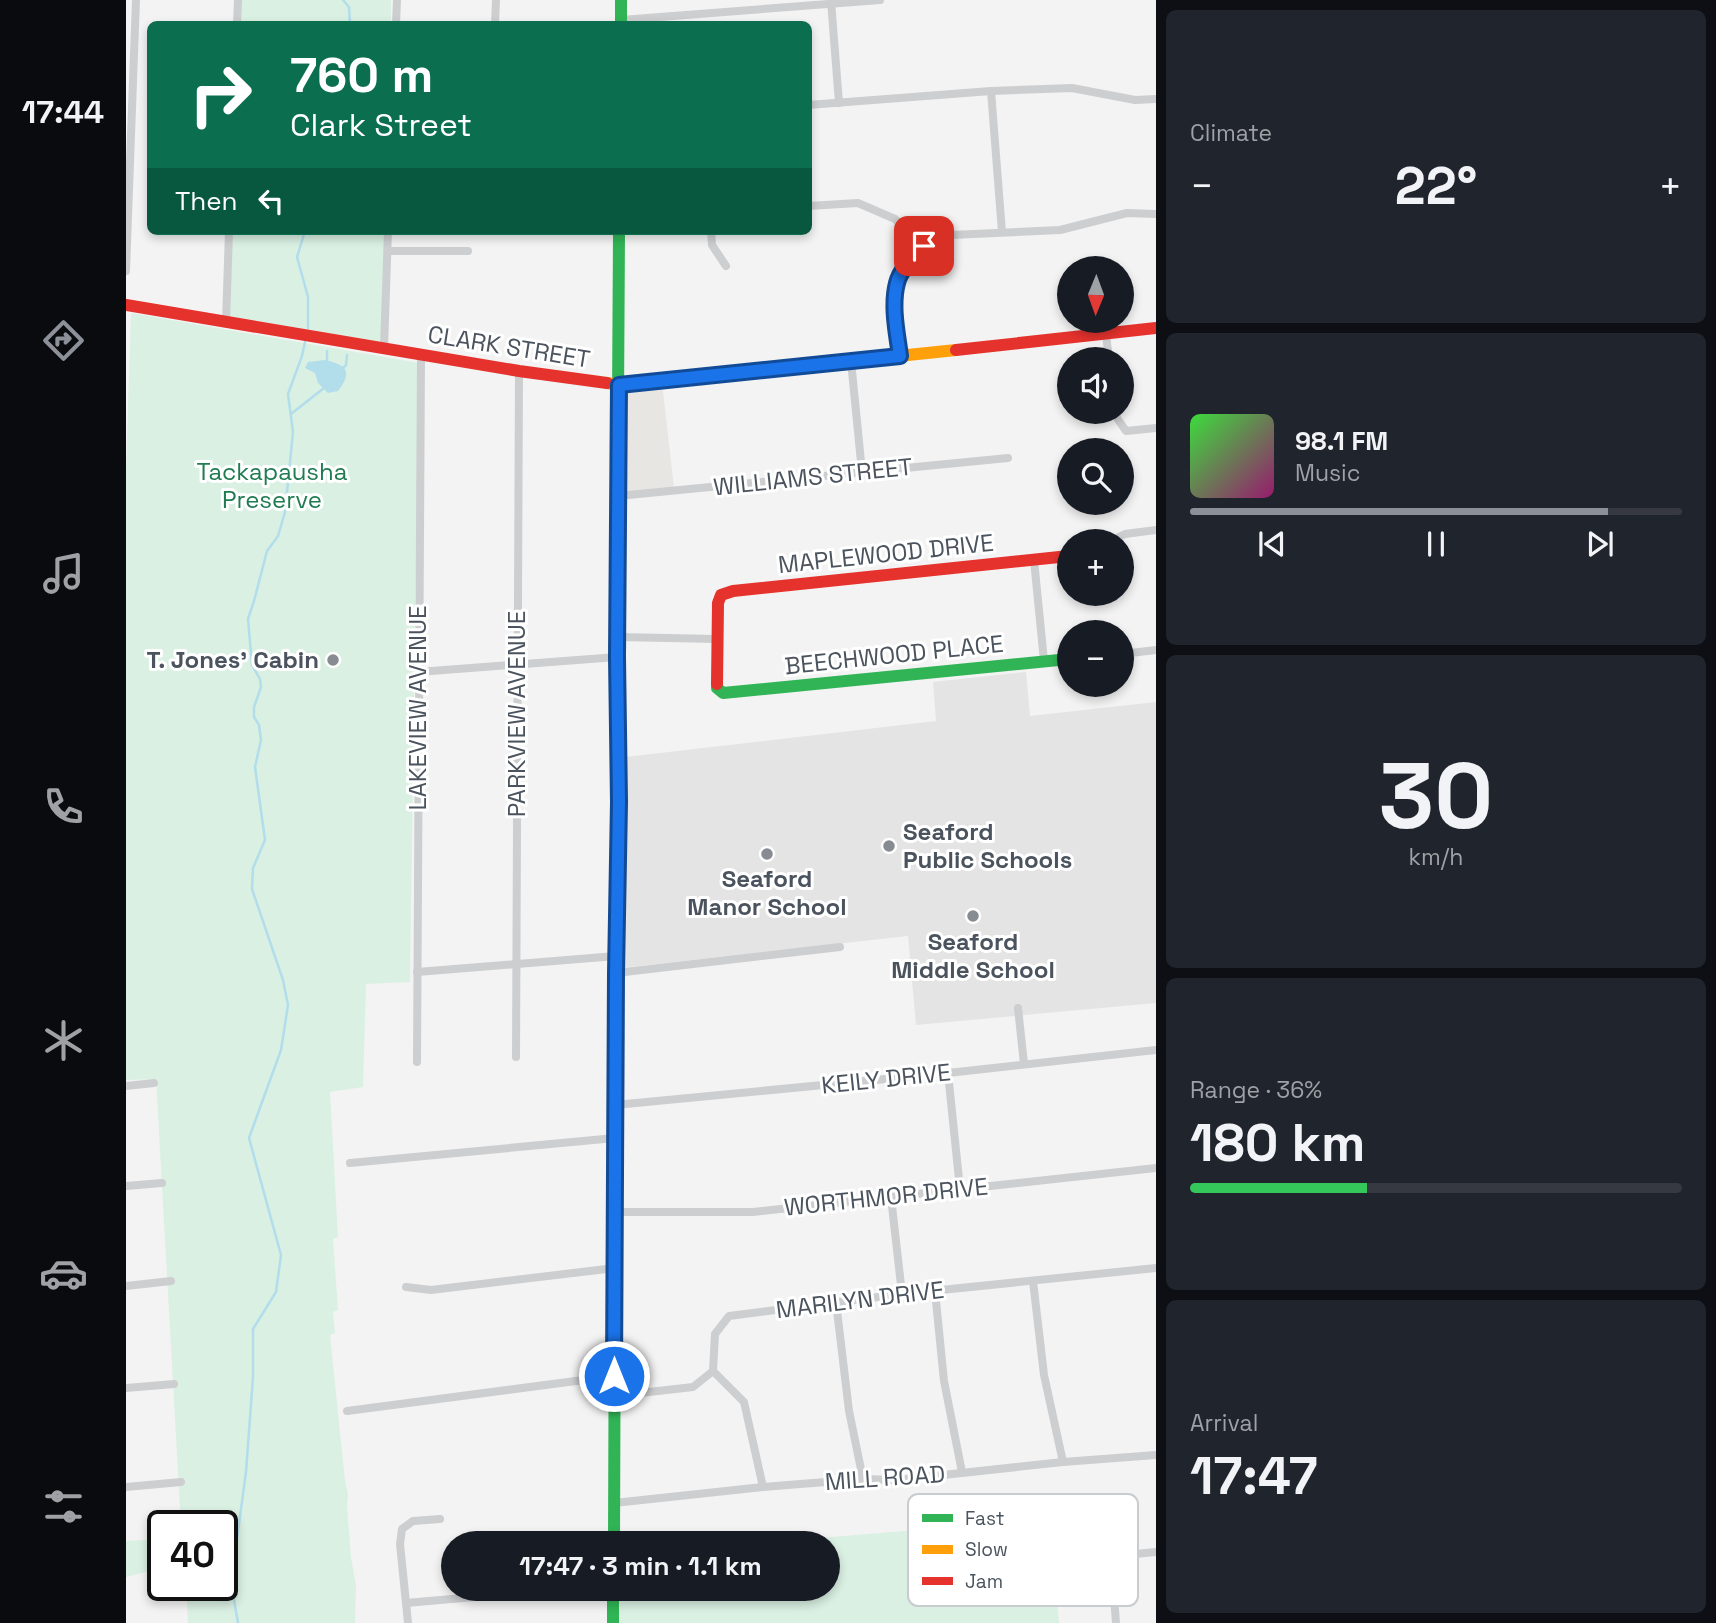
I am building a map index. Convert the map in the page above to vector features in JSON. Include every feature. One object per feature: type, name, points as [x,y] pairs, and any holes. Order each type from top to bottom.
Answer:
[{"type":"street","points":[[126,271],[129,97],[136,0]]},
{"type":"street","points":[[237,21],[238,0]]},
{"type":"street","points":[[396,21],[397,0]]},
{"type":"street","points":[[495,21],[496,0]]},
{"type":"street","points":[[621,0],[621,21]]},
{"type":"street","points":[[632,21],[831,2],[880,0]]},
{"type":"street","points":[[831,2],[839,103]]},
{"type":"street","points":[[812,105],[991,91],[1072,88],[1135,100],[1156,99]]},
{"type":"street","points":[[991,91],[1002,232]]},
{"type":"street","points":[[812,206],[858,203],[895,219],[924,246]]},
{"type":"street","points":[[900,356],[894,311],[897,281],[924,246],[951,235],[1060,230],[1127,213],[1156,214]]},
{"type":"street","points":[[226,322],[229,235]]},
{"type":"street","points":[[384,348],[388,235]]},
{"type":"street","points":[[614,1531],[620,235]]},
{"type":"street","points":[[711,235],[712,245],[726,266]]},
{"type":"street","points":[[388,251],[468,251]]},
{"type":"street","name":"CLARK STREET","points":[[126,305],[519,371],[619,385],[1156,328]]},
{"type":"street","points":[[1106,335],[1108,347]]},
{"type":"street","name":"LAKEVIEW AVENUE","points":[[417,1062],[421,355]]},
{"type":"street","points":[[851,361],[862,472]]},
{"type":"street","name":"PARKVIEW AVENUE","points":[[516,1057],[519,371]]},
{"type":"street","points":[[1121,424],[1126,431],[1156,428]]},
{"type":"street","name":"WILLIAMS STREET","points":[[618,496],[1008,458]]},
{"type":"street","points":[[1134,533],[1156,530]]},
{"type":"street","name":"MAPLEWOOD DRIVE","points":[[717,639],[721,595],[733,591],[1057,557]]},
{"type":"street","points":[[1034,560],[1044,661]]},
{"type":"street","points":[[618,637],[717,639]]},
{"type":"street","name":"BEECHWOOD PLACE","points":[[717,639],[717,688],[723,693],[1057,660]]},
{"type":"street","points":[[1134,653],[1156,650]]},
{"type":"street","points":[[418,672],[617,657]]},
{"type":"street","points":[[616,973],[840,947]]},
{"type":"street","points":[[417,972],[616,956]]},
{"type":"street","points":[[1018,1008],[1024,1064]]},
{"type":"street","name":"KEILY DRIVE","points":[[615,1105],[1156,1050]]},
{"type":"street","points":[[948,1073],[960,1189]]},
{"type":"street","points":[[126,1086],[154,1083]]},
{"type":"street","points":[[351,1163],[615,1138]]},
{"type":"street","name":"WORTHMOR DRIVE","points":[[615,1212],[753,1212],[1156,1168]]},
{"type":"street","points":[[126,1186],[163,1183]]},
{"type":"street","points":[[891,1197],[902,1294]]},
{"type":"street","points":[[406,1287],[431,1290],[615,1268]]},
{"type":"street","name":"MARILYN DRIVE","points":[[713,1371],[715,1334],[729,1316],[902,1294],[1156,1268]]},
{"type":"street","points":[[126,1286],[172,1281]]},
{"type":"street","points":[[1034,1281],[1044,1375],[1063,1462]]},
{"type":"street","points":[[935,1291],[944,1381],[962,1472]]},
{"type":"street","points":[[836,1302],[849,1411],[863,1479]]},
{"type":"street","points":[[614,1396],[693,1387],[713,1371],[744,1402],[763,1487]]},
{"type":"street","points":[[347,1411],[614,1376]]},
{"type":"street","points":[[126,1388],[174,1384]]},
{"type":"street","name":"MILL ROAD","points":[[614,1503],[763,1487],[863,1479],[897,1480],[1156,1455]]},
{"type":"street","points":[[126,1487],[181,1482]]},
{"type":"street","points":[[408,1623],[400,1544],[402,1529],[413,1521],[440,1519]]},
{"type":"street","points":[[1138,1554],[1156,1552]]},
{"type":"street","points":[[406,1603],[441,1600]]},
{"type":"street","points":[[613,1601],[613,1623]]},
{"type":"shaded area","points":[[662,382],[674,488],[620,494],[621,387]]},
{"type":"shaded area","name":"Seaford Public Schools","points":[[1026,672],[1030,716],[1156,702],[1156,1003],[916,1025],[908,936],[620,968],[625,757],[936,721],[933,682]]},
{"type":"green space","points":[[240,0],[391,0],[391,21],[239,21]]},
{"type":"green space","points":[[231,235],[385,235],[382,342],[227,316]]},
{"type":"green space","name":"Tackapausha Preserve","points":[[131,313],[419,363],[410,982],[366,984],[363,1087],[330,1092],[338,1237],[333,1239],[338,1310],[333,1312],[335,1333],[330,1335],[348,1494],[351,1558],[356,1585],[355,1623],[188,1623],[187,1601],[238,1601],[238,1510],[180,1510],[156,1079],[126,1080],[126,472]]},
{"type":"green space","points":[[908,1531],[908,1606],[1058,1606],[1059,1623],[616,1623],[616,1601],[840,1601],[840,1536]]},
{"type":"green space","points":[[147,1540],[146,1572],[126,1577],[126,1541]]},
{"type":"water","points":[[325,360],[338,364],[345,370],[343,384],[338,391],[328,393],[318,383],[315,373],[305,368],[308,362]]},
{"type":"waterway","points":[[343,0],[349,7],[350,21]]},
{"type":"waterway","points":[[304,235],[297,257],[308,297],[308,328]]},
{"type":"waterway","points":[[238,1623],[231,1583],[246,1472],[253,1377],[253,1329],[276,1292],[281,1255],[249,1138],[281,1050],[288,1005],[283,980],[252,889],[253,868],[265,840],[255,767],[261,740],[254,707],[261,687],[260,679],[252,665],[248,619],[267,551],[278,536],[285,512],[293,432],[288,394],[305,342]]},
{"type":"waterway","points":[[327,351],[327,361]]},
{"type":"waterway","points":[[343,368],[347,355]]},
{"type":"waterway","points":[[291,414],[324,388]]},
{"type":"traffic: fast","points":[[621,0],[621,21]]},
{"type":"traffic: fast","points":[[617,572],[619,235]]},
{"type":"traffic: fast","points":[[717,684],[717,688],[723,693],[1057,660]]},
{"type":"traffic: fast","points":[[614,1531],[616,984]]},
{"type":"traffic: fast","points":[[613,1601],[613,1623]]},
{"type":"traffic: slow","points":[[607,383],[619,385],[956,350]]},
{"type":"traffic: slow","points":[[616,984],[619,802],[617,572]]},
{"type":"traffic: jam","points":[[126,305],[519,371],[607,383]]},
{"type":"traffic: jam","points":[[956,350],[1156,328]]},
{"type":"traffic: jam","points":[[717,684],[718,603],[721,595],[733,591],[1057,557]]},
{"type":"place","name":"T. Jones' Cabin","points":[[333,660]]},
{"type":"place","name":"Seaford Public Schools","points":[[889,846]]},
{"type":"place","name":"Seaford Manor School","points":[[767,854]]},
{"type":"place","name":"Seaford Middle School","points":[[973,916]]},
{"type":"route","points":[[614,1376],[619,802],[619,385],[900,356],[894,311],[897,281],[924,246]]}]
